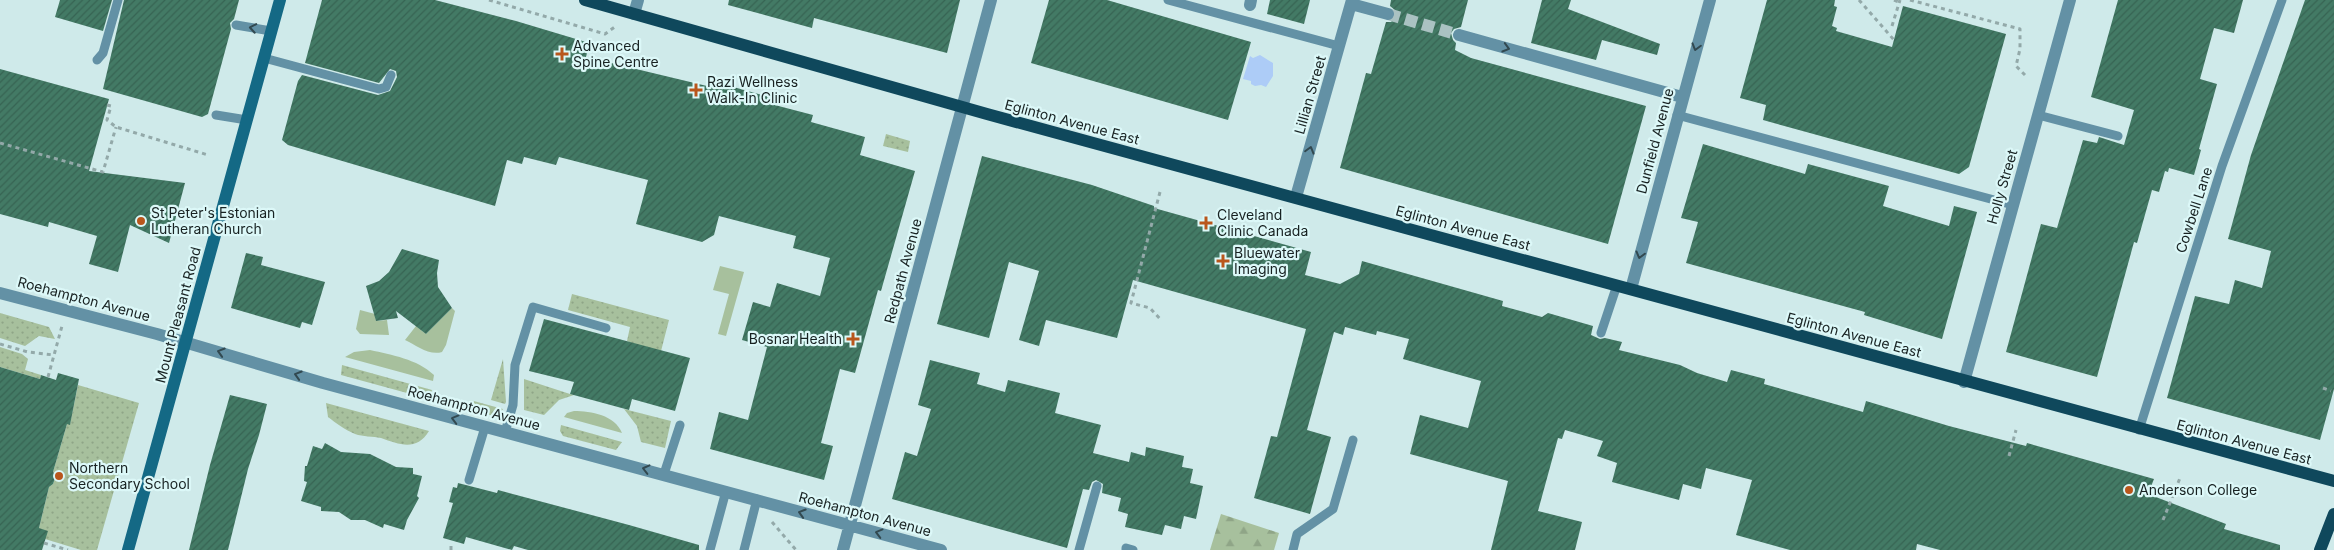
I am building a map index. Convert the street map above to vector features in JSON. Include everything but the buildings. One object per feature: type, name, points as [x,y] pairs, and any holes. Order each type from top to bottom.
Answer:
[{"type":"main road","name":"Mount Pleasant Road","points":[[128,550],[280,0]]},
{"type":"main road","name":"Eglinton Avenue East","points":[[585,0],[963,107],[2139,430],[2334,481]]},
{"type":"main road","points":[[2320,550],[2334,514]]},
{"type":"street","points":[[634,14],[638,0]]},
{"type":"street","name":"Redpath Avenue","points":[[843,550],[991,0]]},
{"type":"street","name":"Dunfield Avenue","points":[[1631,289],[1677,115],[1710,0]]},
{"type":"street","name":"Holly Street","points":[[1964,382],[2070,0]]},
{"type":"street","points":[[1351,2],[1388,14]]},
{"type":"street","name":"Lillian Street","points":[[1296,197],[1351,2]]},
{"type":"street","points":[[1459,35],[1682,97]]},
{"type":"street","name":"Roehampton Avenue","points":[[0,293],[186,342],[323,383],[941,550]]},
{"type":"lane","points":[[97,60],[104,53],[118,0]]},
{"type":"lane","points":[[1168,0],[1339,46]]},
{"type":"lane","name":"Cowbell Lane","points":[[2139,430],[2222,166],[2282,0]]},
{"type":"lane","points":[[236,25],[271,31]]},
{"type":"lane","points":[[264,58],[384,90],[391,74]]},
{"type":"lane","points":[[216,115],[248,120]]},
{"type":"lane","points":[[1677,115],[2012,205]]},
{"type":"lane","points":[[2038,115],[2118,136]]},
{"type":"lane","points":[[1601,333],[1617,286]]},
{"type":"lane","points":[[505,432],[513,405],[516,365],[533,306],[606,328]]},
{"type":"lane","points":[[664,474],[680,425]]},
{"type":"lane","points":[[469,480],[485,427]]},
{"type":"lane","points":[[1293,550],[1297,534],[1333,509],[1353,440]]},
{"type":"lane","points":[[1079,550],[1097,486]]},
{"type":"lane","points":[[710,550],[726,491]]},
{"type":"lane","points":[[744,550],[758,499]]},
{"type":"lane","points":[[1126,550],[1133,550]]},
{"type":"path","points":[[489,0],[605,34],[634,14]]},
{"type":"path","points":[[1859,0],[1894,40]]},
{"type":"path","points":[[1892,26],[1899,1],[1894,0]]},
{"type":"path","points":[[1910,0],[2020,29],[2020,49],[2016,66],[2025,75]]},
{"type":"path","points":[[107,105],[111,106],[107,120],[116,127],[208,155]]},
{"type":"path","points":[[0,143],[103,172],[116,127]]},
{"type":"path","points":[[1160,192],[1131,303],[1150,308],[1161,320]]},
{"type":"path","points":[[176,215],[193,219]]},
{"type":"path","points":[[48,378],[62,325]]},
{"type":"path","points":[[0,344],[28,352],[54,355]]},
{"type":"path","points":[[2323,388],[2331,391]]},
{"type":"path","points":[[2009,456],[2016,430]]},
{"type":"path","points":[[2163,520],[2180,478]]},
{"type":"path","points":[[771,520],[795,550]]},
{"type":"path","points":[[44,543],[68,550]]},
{"type":"path","points":[[451,550],[452,544]]},
{"type":"green space","points":[[886,134],[910,141],[908,152],[883,146]]},
{"type":"green space","points":[[720,266],[744,272],[726,336],[718,334],[729,294],[713,290]]},
{"type":"green space","points":[[572,294],[669,320],[660,355],[627,341],[630,327],[568,310]]},
{"type":"green space","points":[[452,308],[455,311],[446,345],[442,352],[432,353],[405,340],[416,326],[426,334]]},
{"type":"green space","points":[[360,310],[375,314],[376,321],[387,320],[389,335],[360,334],[356,329]]},
{"type":"green space","points":[[0,313],[49,327],[55,339],[39,336],[25,346],[0,338]]},
{"type":"green space","points":[[0,347],[22,354],[28,359],[25,370],[41,375],[40,379],[0,367]]},
{"type":"green space","points":[[370,350],[412,361],[434,375],[433,381],[345,357],[354,352]]},
{"type":"green space","points":[[503,359],[506,402],[505,404],[491,400]]},
{"type":"green space","points":[[342,365],[432,390],[429,399],[341,375]]},
{"type":"green space","points":[[524,379],[574,395],[559,400],[544,415],[524,410]]},
{"type":"green space","points":[[78,385],[139,403],[97,550],[81,550],[45,539],[39,528],[49,487],[53,484],[56,475],[53,472],[67,424],[70,424]]},
{"type":"green space","points":[[470,400],[503,409],[498,417],[467,409]]},
{"type":"green space","points":[[326,403],[429,431],[419,442],[408,445],[378,437],[358,435],[328,417]]},
{"type":"green space","points":[[624,409],[671,421],[665,448],[641,442],[637,426]]},
{"type":"green space","points":[[574,411],[602,415],[614,422],[622,433],[564,417],[567,413]]},
{"type":"green space","points":[[561,425],[622,442],[616,450],[563,436],[560,431]]},
{"type":"green space","points":[[1221,514],[1279,533],[1274,550],[1210,550]]},
{"type":"water","points":[[1260,55],[1273,63],[1273,76],[1266,87],[1261,85],[1255,86],[1251,84],[1251,81],[1243,79],[1250,56],[1253,58]]},
{"type":"tunnel","points":[[1388,14],[1459,35]]},
{"type":"place","name":"Advanced Spine Centre","points":[[562,54]]},
{"type":"place","name":"Razi Wellness Walk-In Clinic","points":[[696,90]]},
{"type":"place","name":"St Peter's Estonian Lutheran Church","points":[[141,221]]},
{"type":"place","name":"Cleveland Clinic Canada","points":[[1206,223]]},
{"type":"place","name":"Bluewater Imaging","points":[[1223,261]]},
{"type":"place","name":"Bosnar Health","points":[[853,339]]},
{"type":"place","name":"Northern Secondary School","points":[[59,476]]},
{"type":"place","name":"Anderson College","points":[[2129,490]]}]
